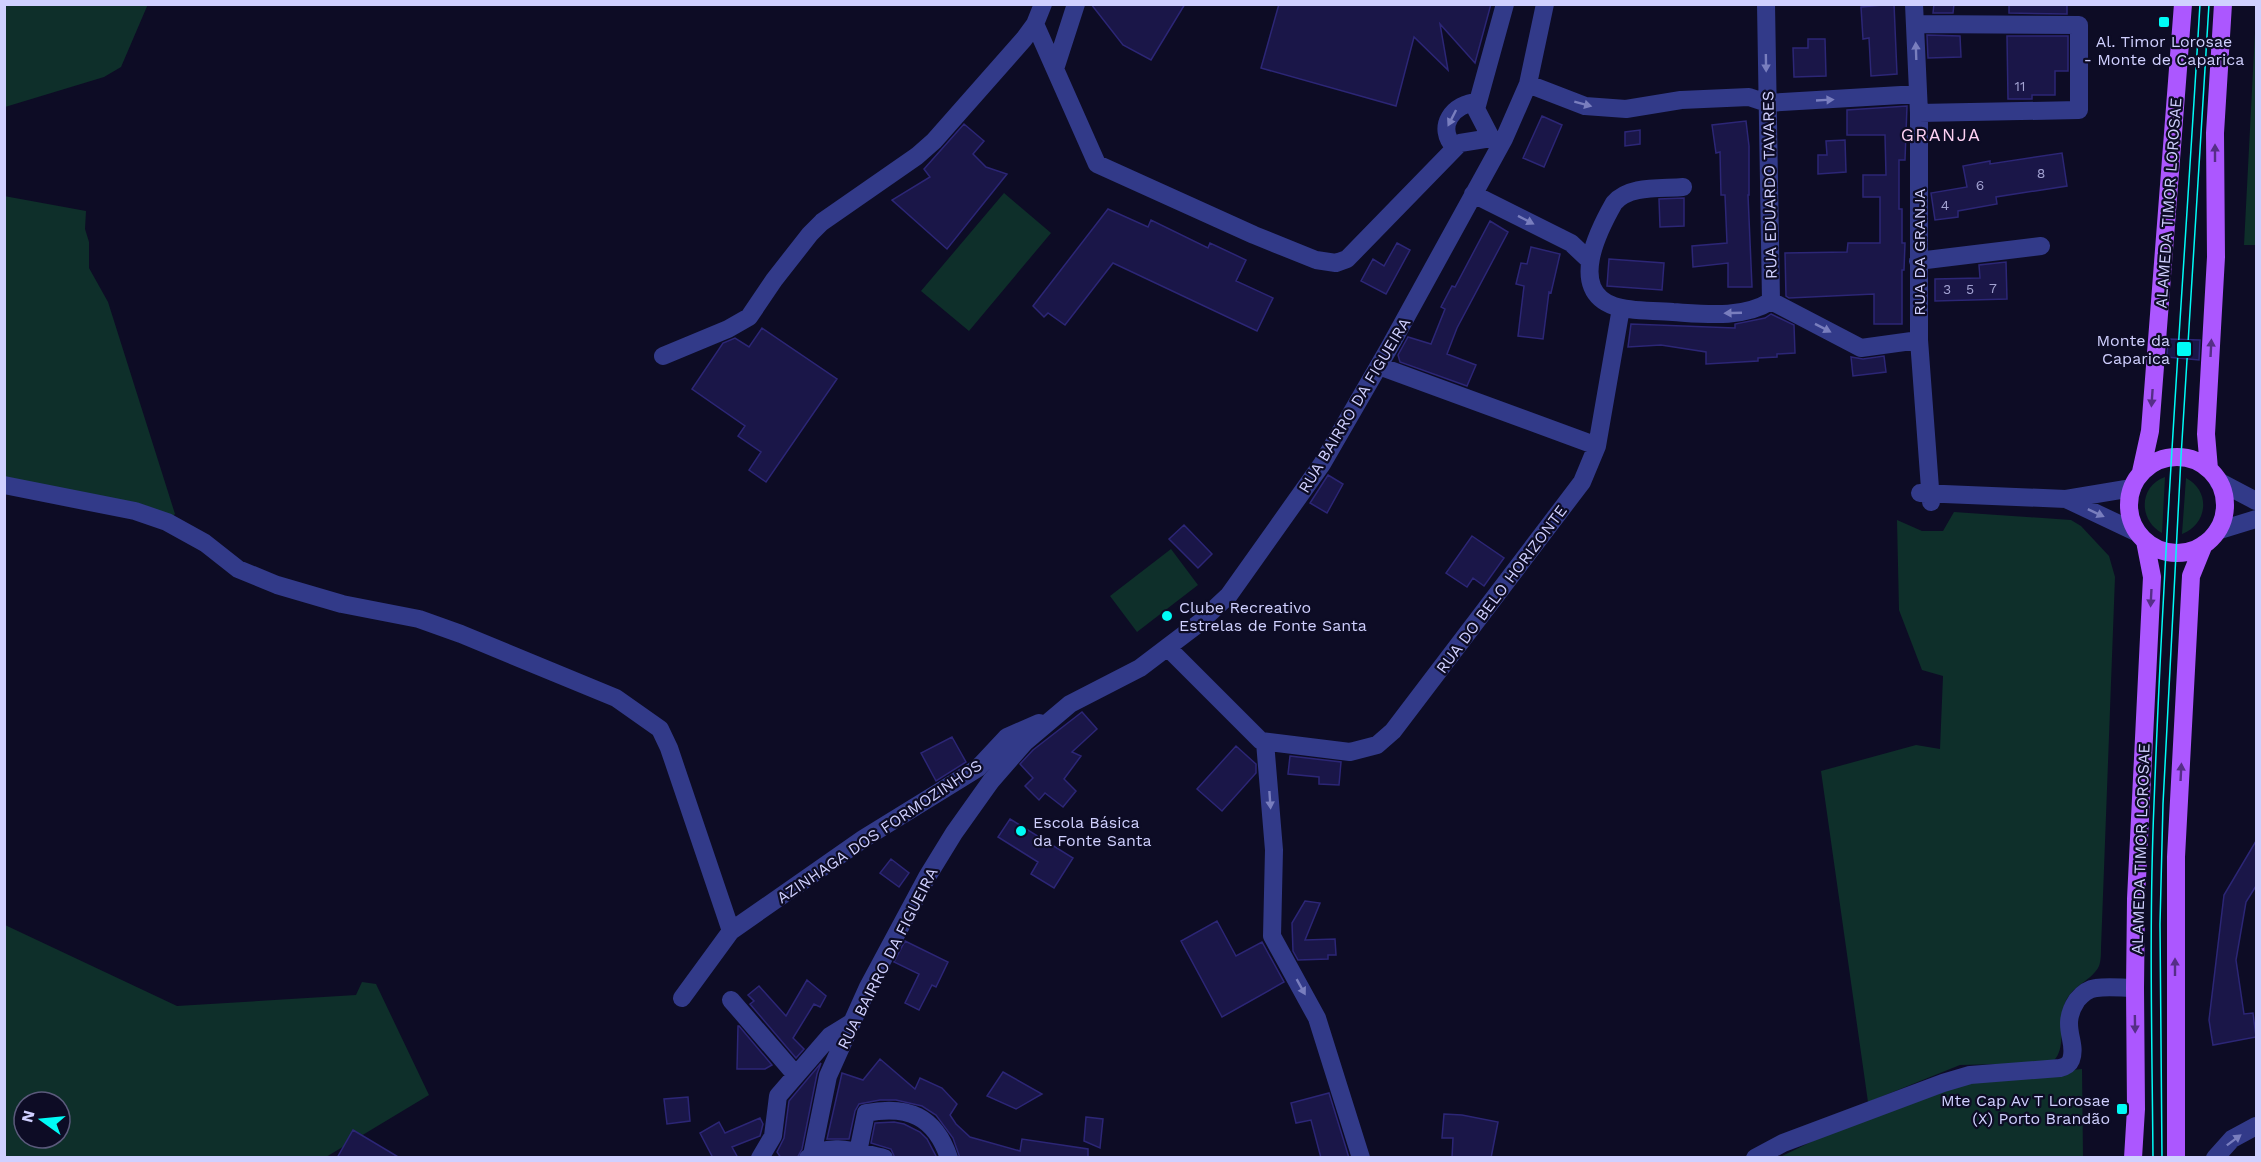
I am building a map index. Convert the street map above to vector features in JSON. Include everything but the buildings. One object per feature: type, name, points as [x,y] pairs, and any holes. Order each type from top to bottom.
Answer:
[{"type":"main road","name":"ALAMEDA TIMOR LOROSAE","points":[[2137,480],[2150,431],[2183,4]]},
{"type":"main road","points":[[2214,475],[2192,459],[2172,457],[2160,459],[2137,480],[2130,511],[2131,519],[2141,537],[2155,548],[2176,553],[2191,551],[2204,544],[2217,531],[2223,519],[2225,506],[2223,493],[2214,475],[2206,434],[2216,266],[2215,134],[2223,4]]},
{"type":"main road","name":"ALAMEDA TIMOR LOROSAE","points":[[2131,1154],[2136,1109],[2134,988],[2136,899],[2152,577],[2141,537]]},
{"type":"main road","points":[[2176,1158],[2176,856],[2192,576],[2204,544]]},
{"type":"street","points":[[663,356],[728,329],[749,317],[774,280],[822,222],[917,156],[934,141],[1035,24],[1043,4]]},
{"type":"street","points":[[1055,69],[1076,4]]},
{"type":"street","points":[[1035,24],[1096,164],[1257,237],[1326,262],[1336,262],[1347,260],[1460,143],[1496,141],[1476,109],[1505,4]]},
{"type":"street","name":"RUA BAIRRO DA FIGUEIRA","points":[[810,1156],[828,1076],[851,1023],[899,927],[954,833],[992,780],[1018,750],[1070,704],[1140,668],[1198,624],[1229,595],[1322,464],[1379,366],[1473,194],[1496,141],[1528,84],[1545,4]]},
{"type":"street","name":"RUA EDUARDO TAVARES","points":[[1589,260],[1589,275],[1595,292],[1607,303],[1621,308],[1695,313],[1747,312],[1761,308],[1771,301],[1766,4]]},
{"type":"street","name":"RUA DA GRANJA","points":[[1771,301],[1861,348],[1919,340],[1919,113],[1914,4]]},
{"type":"street","points":[[1915,24],[2079,25],[2079,110],[1919,113]]},
{"type":"street","points":[[1528,84],[1585,106],[1626,109],[1681,100],[1749,97],[1767,103],[1918,94]]},
{"type":"street","points":[[1455,148],[1448,136],[1448,120],[1452,112],[1460,106],[1478,102]]},
{"type":"street","points":[[1473,194],[1571,243],[1589,260],[1609,211],[1619,197],[1630,192],[1683,187]]},
{"type":"street","points":[[1918,261],[2041,246]]},
{"type":"street","name":"RUA DO BELO HORIZONTE","points":[[1265,741],[1350,752],[1370,748],[1384,740],[1393,731],[1579,487],[1597,446],[1621,308]]},
{"type":"street","points":[[1919,340],[1927,496],[2066,499],[2137,480]]},
{"type":"street","points":[[1379,366],[1597,446]]},
{"type":"street","points":[[2214,475],[2256,501]]},
{"type":"street","points":[[4,485],[48,492],[167,522],[205,543],[237,569],[277,585],[342,604],[419,620],[451,630],[616,699],[660,729],[669,748],[731,931]]},
{"type":"street","points":[[2066,499],[2141,537]]},
{"type":"street","points":[[2217,531],[2256,519]]},
{"type":"street","points":[[1168,648],[1255,736],[1265,741],[1274,850],[1272,936],[1317,1018],[1361,1158]]},
{"type":"street","name":"AZINHAGA DOS FORMOZINHOS","points":[[682,998],[731,931],[862,839],[978,768],[1007,737],[1057,715]]},
{"type":"street","points":[[1755,1158],[1783,1143],[1942,1083],[1970,1075],[2060,1068],[2067,1065],[2072,1053],[2068,1023],[2079,997],[2088,990],[2096,988],[2134,988]]},
{"type":"street","points":[[731,1000],[795,1074]]},
{"type":"street","points":[[760,1158],[773,1136],[778,1096],[830,1036],[851,1023]]},
{"type":"street","points":[[858,1152],[866,1113],[897,1111],[927,1121],[944,1142],[949,1158]]},
{"type":"street","points":[[2215,1158],[2232,1139],[2256,1126]]},
{"type":"street","points":[[810,1156],[823,1149],[858,1152],[884,1158]]},
{"type":"green space","points":[[148,4],[121,67],[104,77],[5,107],[5,5]]},
{"type":"green space","points":[[2256,13],[2256,245],[2244,245]]},
{"type":"green space","points":[[1004,193],[1051,233],[969,331],[921,291]]},
{"type":"green space","points":[[4,196],[86,211],[85,229],[89,242],[89,268],[108,302],[175,514],[167,522],[5,485]]},
{"type":"green space","points":[[2165,477],[2162,533],[2149,520],[2145,503],[2150,488],[2156,481]]},
{"type":"green space","points":[[2186,478],[2200,491],[2203,507],[2197,523],[2182,534]]},
{"type":"green space","points":[[1954,512],[2071,520],[2081,526],[2109,556],[2115,577],[2101,959],[2096,971],[2073,991],[2065,1003],[2061,1045],[2056,1059],[2050,1063],[1960,1065],[1868,1102],[1821,771],[1916,745],[1940,749],[1943,676],[1922,670],[1899,610],[1897,520],[1922,531],[1943,531]]},
{"type":"green space","points":[[1171,549],[1198,585],[1137,632],[1110,596]]},
{"type":"green space","points":[[5,925],[177,1006],[356,995],[362,982],[376,984],[429,1095],[326,1157],[5,1158]]},
{"type":"green space","points":[[2082,1069],[2083,1157],[1778,1158],[1821,1137],[1970,1081]]},
{"type":"tram line","points":[[2153,1158],[2152,848],[2169,504],[2200,4]]},
{"type":"tram line","points":[[2162,1158],[2160,924],[2163,804],[2181,457],[2209,4]]},
{"type":"place","name":"Al. Timor Lorosae - Monte de Caparica","points":[[2164,22]]},
{"type":"place","name":"Monte da Caparica","points":[[2184,349]]},
{"type":"place","name":"Clube Recreativo Estrelas de Fonte Santa","points":[[1167,616]]},
{"type":"place","name":"Escola Básica da Fonte Santa","points":[[1021,831]]},
{"type":"place","name":"Mte Cap Av T Lorosae (X) Porto Brandão","points":[[2122,1109]]},
{"type":"district","name":"GRANJA","points":[[1941,135]]}]
